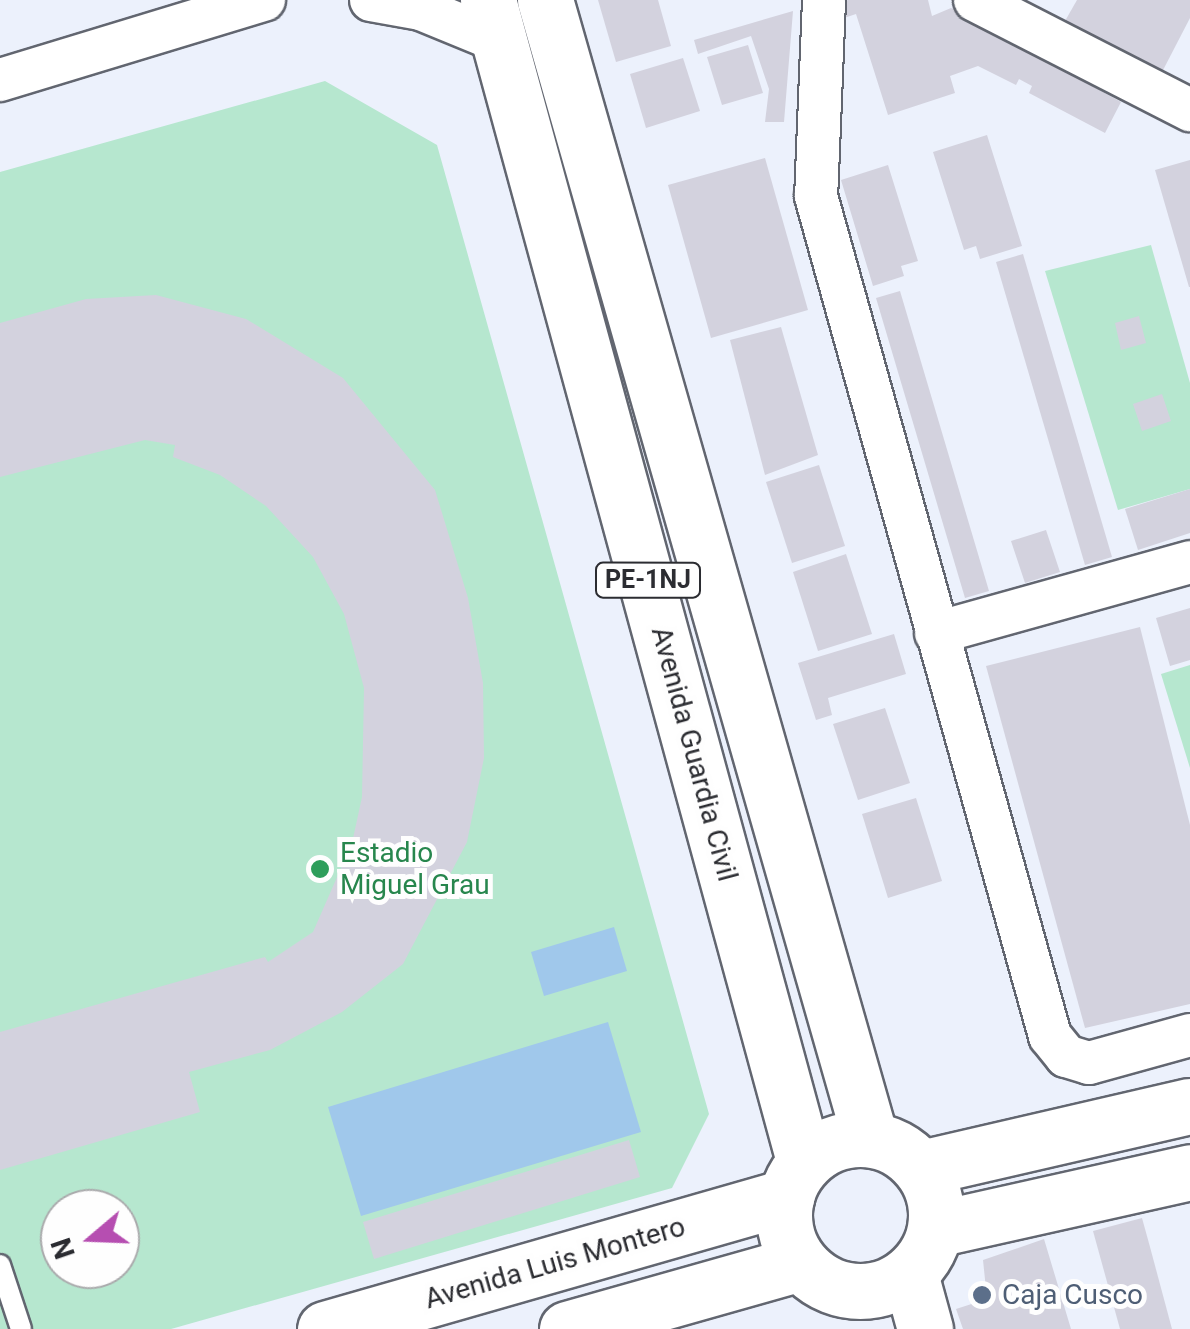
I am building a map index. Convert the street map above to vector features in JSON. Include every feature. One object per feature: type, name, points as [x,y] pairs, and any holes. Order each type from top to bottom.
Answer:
[{"type":"main road","name":"PE-1NJ","points":[[545,0],[870,1138]]},
{"type":"main road","name":"Avenida Guardia Civil","points":[[495,21],[795,1179]]},
{"type":"main road","points":[[921,1168],[1190,1106]]},
{"type":"main road","points":[[795,1179],[846,1139],[870,1138],[906,1154],[921,1168],[936,1207],[923,1251],[925,1329]]},
{"type":"main road","points":[[568,1329],[874,1290],[923,1251],[1190,1172]]},
{"type":"main road","name":"PE-1NJ","points":[[795,1179],[788,1242],[828,1293]]},
{"type":"main road","name":"Avenida Luis Montero","points":[[325,1329],[795,1179]]},
{"type":"street","points":[[0,80],[264,0]]},
{"type":"street","points":[[371,0],[495,21]]},
{"type":"street","points":[[824,0],[816,196],[1050,1036],[1066,1056],[1089,1063],[1190,1035]]},
{"type":"street","points":[[975,0],[1048,16],[1186,97]]},
{"type":"street","points":[[936,633],[1190,562]]},
{"type":"lane","points":[[0,1265],[21,1329]]},
{"type":"green space","name":"Estadio Miguel Grau","points":[[325,81],[437,145],[709,1114],[672,1188],[171,1329],[0,1329],[0,172]]},
{"type":"green space","points":[[1151,245],[1190,383],[1190,489],[1118,510],[1045,271]]},
{"type":"green space","points":[[1190,665],[1190,768],[1161,674]]},
{"type":"water","points":[[614,927],[627,971],[544,996],[531,952]]},
{"type":"water","points":[[608,1022],[641,1132],[361,1216],[328,1107]]},
{"type":"building","points":[[598,0],[658,0],[671,46],[616,62]]},
{"type":"building","points":[[928,0],[932,16],[951,8],[1121,102],[1105,133],[1029,93],[1032,86],[1019,79],[1016,85],[978,66],[950,76],[955,93],[888,115],[856,14],[841,19],[842,3]]},
{"type":"building","points":[[1077,0],[1190,0],[1190,18],[1161,74],[1061,28]]},
{"type":"building","points":[[793,11],[784,122],[765,122],[769,89],[751,36],[698,54],[694,40]]},
{"type":"building","points":[[748,45],[763,93],[722,105],[707,57]]},
{"type":"building","points":[[683,58],[700,111],[646,128],[630,74]]},
{"type":"building","points":[[987,135],[1022,246],[980,259],[976,246],[964,250],[933,152]]},
{"type":"building","points":[[765,158],[808,310],[711,338],[668,185]]},
{"type":"building","points":[[1190,160],[1190,287],[1189,287],[1155,170]]},
{"type":"building","points":[[888,165],[918,261],[901,266],[904,276],[873,286],[841,180]]},
{"type":"building","points":[[1023,254],[1112,557],[1085,565],[996,262]]},
{"type":"building","points":[[900,291],[989,591],[965,598],[876,298]]},
{"type":"building","points":[[156,295],[246,319],[343,378],[435,490],[468,598],[483,683],[484,758],[467,842],[403,964],[342,1012],[270,1050],[189,1072],[200,1112],[0,1170],[0,1032],[265,957],[268,962],[313,932],[352,843],[362,797],[364,688],[344,614],[313,557],[266,506],[220,475],[173,457],[175,445],[145,440],[0,477],[0,323],[86,299]]},
{"type":"building","points":[[1139,316],[1146,343],[1121,350],[1115,323]]},
{"type":"building","points":[[781,327],[818,455],[765,475],[730,340]]},
{"type":"building","points":[[1162,394],[1171,421],[1142,431],[1133,404]]},
{"type":"building","points":[[819,465],[845,546],[792,563],[766,482]]},
{"type":"building","points":[[1190,489],[1190,533],[1138,550],[1125,509]]},
{"type":"building","points":[[1046,530],[1060,572],[1025,583],[1011,541]]},
{"type":"building","points":[[846,554],[872,634],[818,651],[793,572]]},
{"type":"building","points":[[1190,608],[1190,660],[1170,666],[1156,618]]},
{"type":"building","points":[[1140,627],[1190,825],[1190,1004],[1085,1028],[986,666]]},
{"type":"building","points":[[894,634],[906,674],[828,698],[832,715],[816,720],[798,663]]},
{"type":"building","points":[[885,708],[910,783],[858,800],[833,724]]},
{"type":"building","points":[[916,798],[942,881],[888,898],[862,814]]},
{"type":"building","points":[[629,1140],[640,1177],[374,1259],[363,1222]]},
{"type":"building","points":[[1142,1218],[1172,1329],[1120,1329],[1093,1231]]},
{"type":"building","points":[[1044,1239],[1071,1329],[963,1329],[956,1309],[987,1299],[983,1260]]},
{"type":"place","name":"Estadio Miguel Grau","points":[[320,869]]},
{"type":"place","name":"Caja Cusco","points":[[982,1295]]}]
